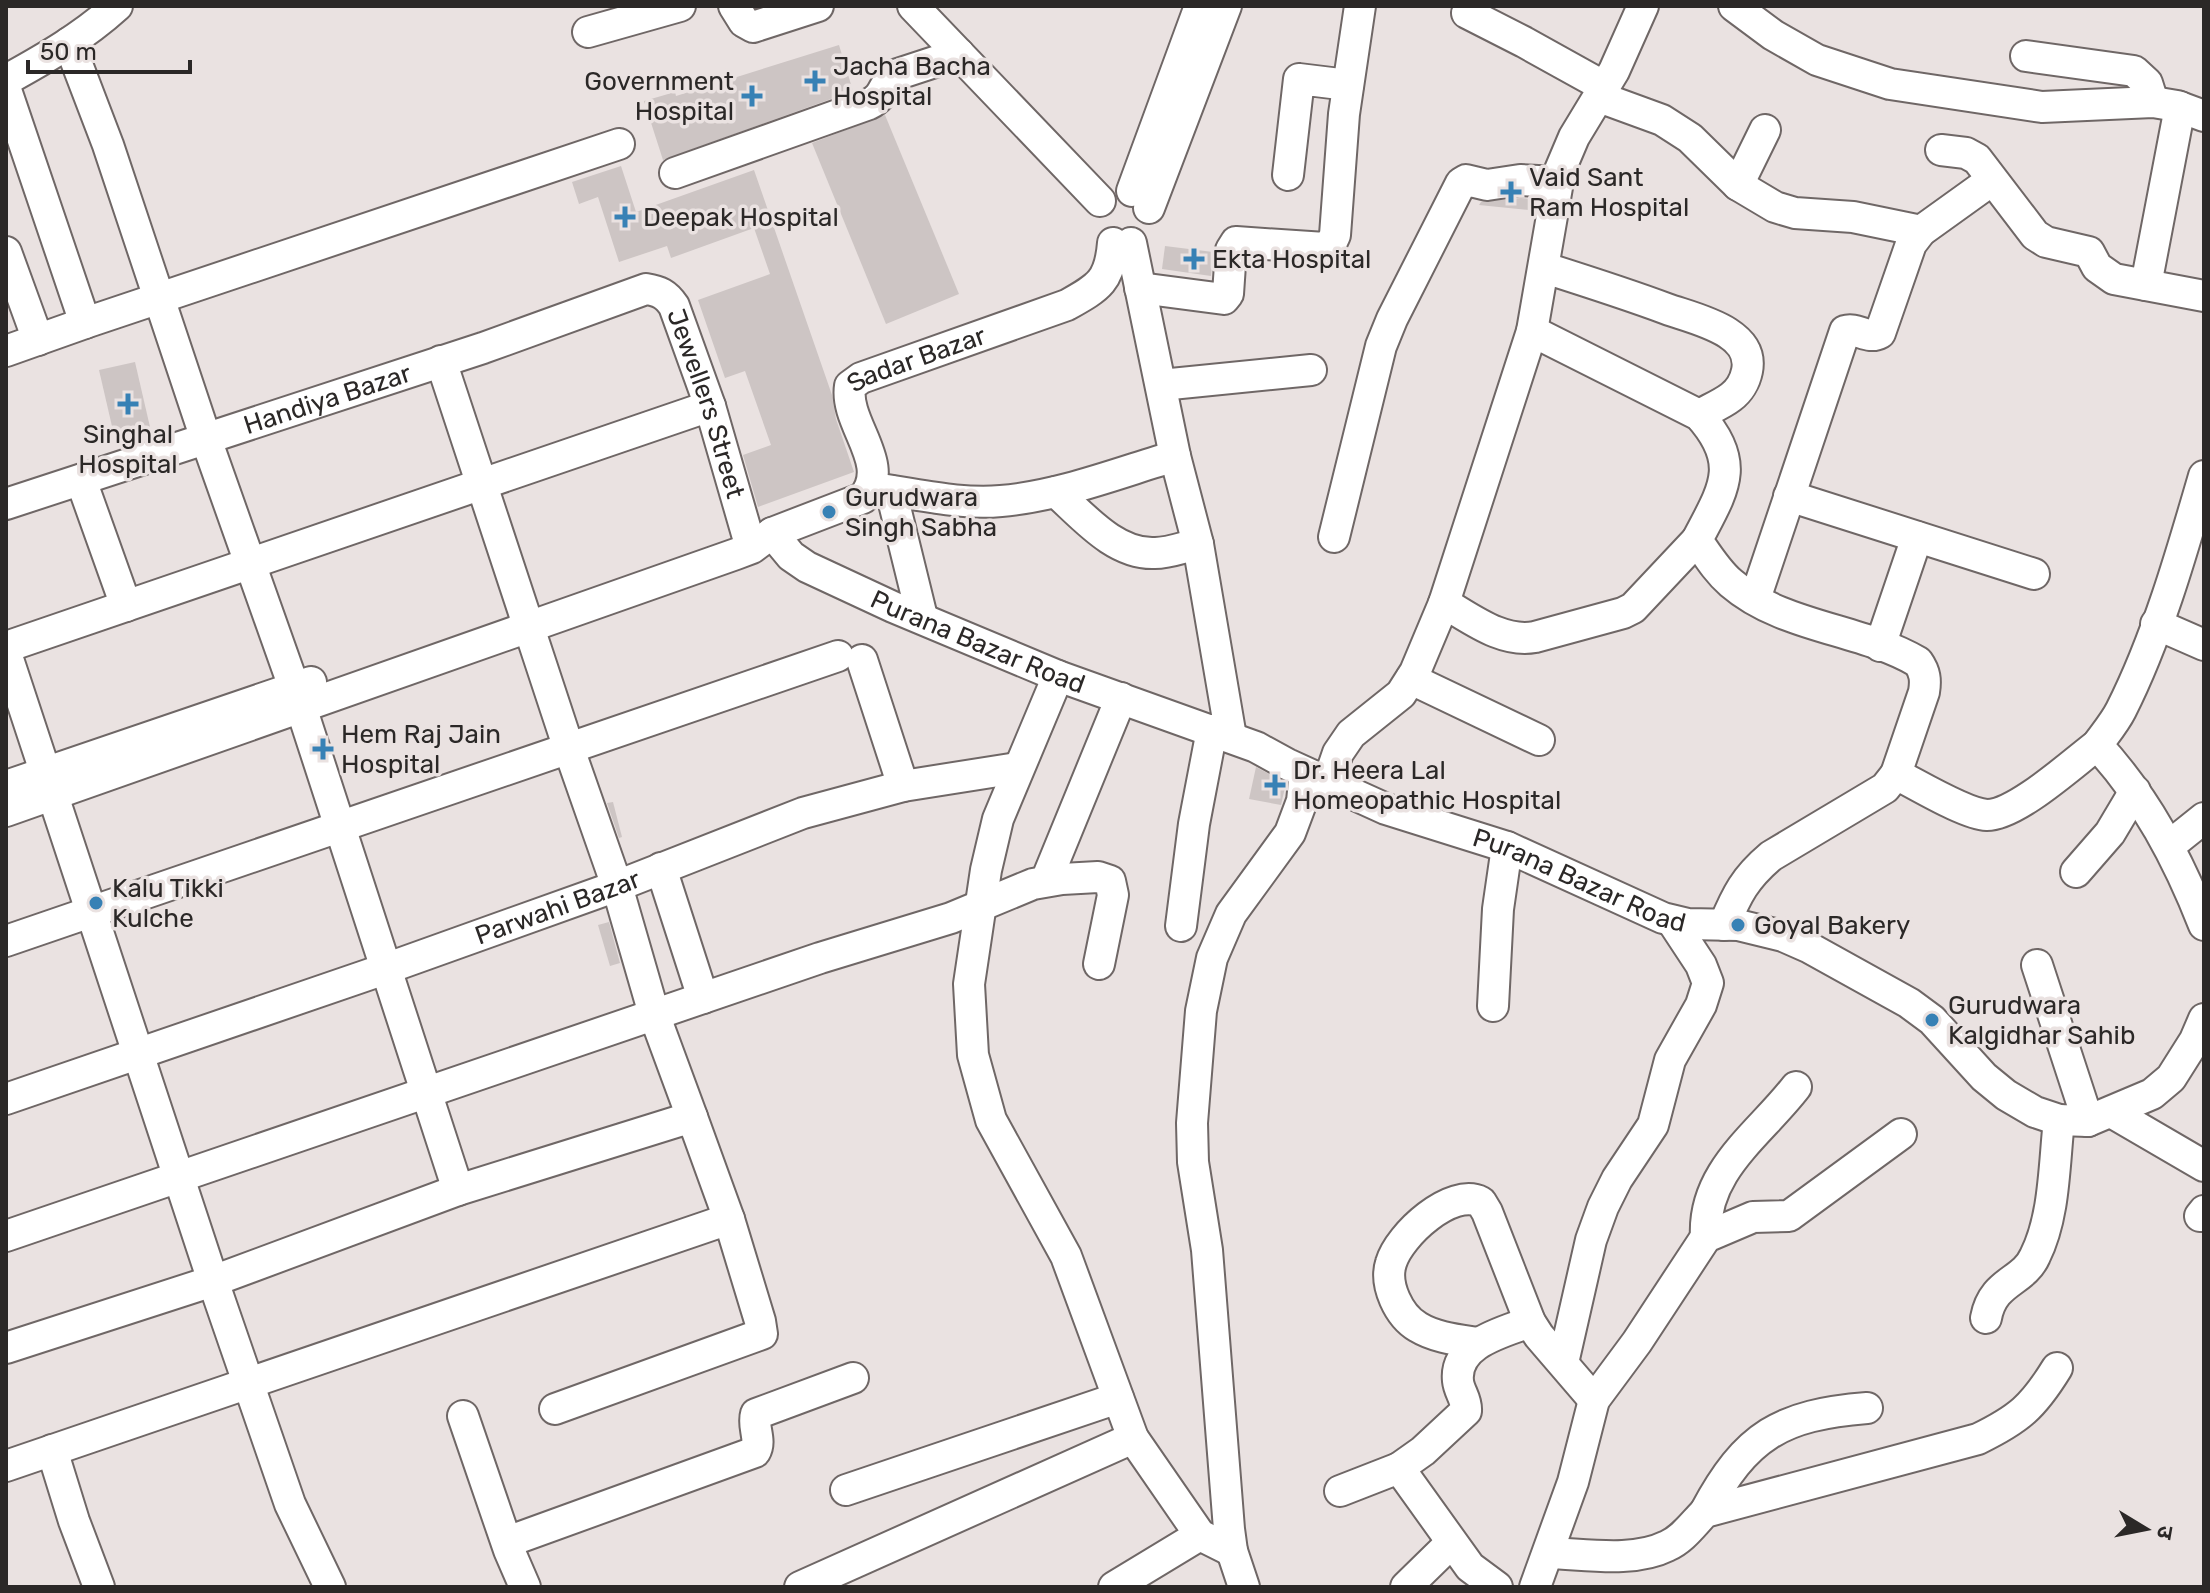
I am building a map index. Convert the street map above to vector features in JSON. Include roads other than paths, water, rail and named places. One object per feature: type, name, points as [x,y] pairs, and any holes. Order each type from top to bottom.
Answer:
[{"type":"street","points":[[6,80],[69,43],[117,6]]},
{"type":"street","points":[[588,32],[680,6]]},
{"type":"street","points":[[734,6],[744,22],[753,27],[818,6]]},
{"type":"street","points":[[913,6],[1100,201]]},
{"type":"street","points":[[1122,243],[1142,235],[1147,227],[1140,200],[1200,6]]},
{"type":"street","points":[[1140,200],[1226,6]]},
{"type":"street","points":[[1140,288],[1224,299],[1228,294],[1231,250],[1236,242],[1330,246],[1335,235],[1348,85],[1360,6]]},
{"type":"street","points":[[1244,1587],[1232,1551],[1207,1250],[1193,1162],[1192,1123],[1201,1011],[1212,958],[1231,914],[1290,833],[1302,801],[1317,777],[1351,734],[1401,694],[1411,679],[1444,603],[1532,331],[1558,182],[1574,137],[1602,92],[1643,6]]},
{"type":"street","points":[[1734,6],[1773,35],[1817,60],[1890,84],[2042,107],[2179,108]]},
{"type":"street","points":[[1467,13],[1524,42],[1602,92],[1662,120],[1690,138],[1738,185],[1775,207],[1795,213],[1853,217],[1921,231]]},
{"type":"street","points":[[69,43],[108,145],[206,439],[298,698],[458,1190]]},
{"type":"street","points":[[675,173],[869,104],[883,95],[888,80],[895,75],[959,54]]},
{"type":"street","points":[[2026,56],[2134,71],[2179,108]]},
{"type":"street","points":[[1288,175],[1299,79],[1348,85]]},
{"type":"street","points":[[6,90],[85,323]]},
{"type":"street","points":[[2146,285],[2179,108]]},
{"type":"street","points":[[1738,185],[1765,130]]},
{"type":"street","points":[[6,351],[158,297],[619,144]]},
{"type":"street","points":[[1941,150],[1972,155],[2035,235],[2046,242],[2089,252],[2097,267],[2114,279],[2204,296]]},
{"type":"street","points":[[1334,537],[1381,346],[1461,183],[1466,180],[1487,185],[1520,180],[1558,182]]},
{"type":"street","points":[[1755,599],[1845,331],[1851,329],[1871,336],[1880,333],[1911,244],[1921,231],[1992,180]]},
{"type":"street","points":[[1140,200],[1113,192],[1100,201],[1094,217],[1096,227],[1122,243],[1140,288],[1175,456],[1198,544],[1221,734],[1194,824],[1181,926]]},
{"type":"street","name":"Sadar Bazar","points":[[881,490],[874,480],[873,467],[850,402],[850,386],[861,378],[1067,305],[1096,288],[1106,276],[1122,243]]},
{"type":"street","points":[[6,252],[38,340]]},
{"type":"street","points":[[1545,268],[1662,307],[1719,329],[1736,339],[1748,363],[1746,376],[1732,397],[1699,415]]},
{"type":"street","name":"Handiya Bazar","points":[[6,504],[441,361],[646,289]]},
{"type":"street","name":"Jewellers Street","points":[[646,289],[668,297],[674,306],[760,534]]},
{"type":"street","points":[[1444,603],[1497,633],[1523,639],[1615,616],[1633,608],[1697,540],[1719,497],[1726,459],[1720,443],[1699,415],[1532,331]]},
{"type":"street","points":[[441,361],[617,886],[654,1014],[729,1219],[763,1331],[760,1337],[555,1409]]},
{"type":"street","points":[[1161,385],[1311,370]]},
{"type":"street","points":[[330,1587],[290,1504],[137,1053],[6,650],[710,406]]},
{"type":"street","points":[[6,811],[48,784],[849,505],[881,490],[959,500],[998,501],[1056,492],[1175,456]]},
{"type":"street","points":[[1896,774],[1970,811],[1985,815],[2001,813],[2017,805],[2097,745],[2120,713],[2156,624],[2200,509],[2204,476]]},
{"type":"street","points":[[81,480],[126,606]]},
{"type":"street","points":[[881,490],[922,617]]},
{"type":"street","points":[[1056,492],[1108,538],[1126,548],[1153,554],[1198,544]]},
{"type":"street","points":[[1789,496],[2034,574]]},
{"type":"street","name":"Purana Bazar Road","points":[[760,534],[807,567],[893,607],[1058,676],[1256,747],[1386,809],[1507,847],[1632,907],[1672,921],[1738,925],[1783,936],[1909,1003],[1932,1020],[1984,1077],[2035,1112],[2086,1118],[2204,1166]]},
{"type":"street","points":[[1880,646],[1917,537]]},
{"type":"street","points":[[1697,540],[1719,571],[1755,599],[1773,609],[1918,662],[1926,681],[1896,774],[1885,788],[1763,862],[1737,892],[1724,925]]},
{"type":"street","points":[[2156,624],[2204,645]]},
{"type":"street","points":[[6,941],[338,826],[850,658],[903,786]]},
{"type":"street","points":[[1058,676],[998,819],[979,907],[969,984],[973,1055],[991,1120],[1066,1256],[1133,1438],[1200,1535],[1232,1551]]},
{"type":"street","points":[[1411,679],[1539,740]]},
{"type":"street","points":[[1046,881],[1121,698]]},
{"type":"street","points":[[2097,745],[2135,791],[2169,846],[2204,925]]},
{"type":"street","name":"Parwahi Bazar","points":[[6,1099],[617,886],[803,813],[903,786],[1017,768]]},
{"type":"street","points":[[6,786],[48,784]]},
{"type":"street","points":[[2076,872],[2110,833],[2135,791]]},
{"type":"street","points":[[2169,846],[2204,818]]},
{"type":"street","points":[[1493,1006],[1498,909],[1507,847]]},
{"type":"street","points":[[661,868],[703,998]]},
{"type":"street","points":[[6,1236],[654,1014],[979,907],[1046,881],[1098,877],[1110,881],[1113,895],[1099,964]]},
{"type":"street","points":[[1563,1363],[1591,1240],[1603,1207],[1617,1179],[1653,1125],[1670,1060],[1701,1005],[1708,983],[1701,965],[1672,921]]},
{"type":"street","points":[[1986,1318],[2000,1288],[2019,1275],[2035,1258],[2086,1118],[2037,965]]},
{"type":"street","points":[[2086,1118],[2152,1094],[2171,1078],[2201,1037]]},
{"type":"street","points":[[1535,1587],[1573,1482],[1594,1400],[1637,1342],[1706,1237],[1708,1207],[1722,1173],[1796,1087]]},
{"type":"street","points":[[6,1348],[213,1281],[458,1190],[692,1117]]},
{"type":"street","points":[[1706,1237],[1753,1217],[1789,1216],[1901,1134]]},
{"type":"street","points":[[1478,1343],[1417,1327],[1398,1305],[1390,1287],[1391,1262],[1399,1247],[1438,1209],[1465,1198],[1481,1202],[1530,1322],[1594,1400]]},
{"type":"street","points":[[6,1466],[729,1219]]},
{"type":"street","points":[[1340,1491],[1399,1468],[1464,1414],[1467,1406],[1458,1380],[1466,1355],[1478,1343],[1530,1322]]},
{"type":"street","points":[[1705,1512],[1978,1439],[2016,1420],[2043,1391],[2057,1368]]},
{"type":"street","points":[[507,1542],[755,1452],[759,1445],[754,1420],[756,1414],[853,1378]]},
{"type":"street","points":[[846,1490],[1118,1398]]},
{"type":"street","points":[[1549,1553],[1631,1555],[1656,1551],[1682,1536],[1705,1512],[1725,1478],[1756,1442],[1789,1423],[1811,1415],[1867,1408]]},
{"type":"street","points":[[463,1416],[525,1587]]},
{"type":"street","points":[[800,1587],[854,1577],[1133,1438]]},
{"type":"street","points":[[52,1450],[99,1587]]},
{"type":"street","points":[[1399,1468],[1476,1574],[1497,1587]]},
{"type":"street","points":[[1114,1587],[1200,1535]]},
{"type":"street","points":[[1406,1587],[1451,1543]]},
{"type":"place","name":"Jacha Bacha Hospital","points":[[815,81]]},
{"type":"place","name":"Government Hospital","points":[[752,96]]},
{"type":"place","name":"Vaid Sant Ram Hospital","points":[[1511,192]]},
{"type":"place","name":"Deepak Hospital","points":[[625,217]]},
{"type":"place","name":"Ekta Hospital","points":[[1194,259]]},
{"type":"place","name":"Singhal Hospital","points":[[128,404]]},
{"type":"place","name":"Gurudwara Singh Sabha","points":[[829,512]]},
{"type":"place","name":"Hem Raj Jain Hospital","points":[[323,749]]},
{"type":"place","name":"Dr. Heera Lal Homeopathic Hospital","points":[[1275,785]]},
{"type":"place","name":"Kalu Tikki Kulche","points":[[96,903]]},
{"type":"place","name":"Goyal Bakery","points":[[1738,925]]},
{"type":"place","name":"Gurudwara Kalgidhar Sahib","points":[[1932,1020]]}]
